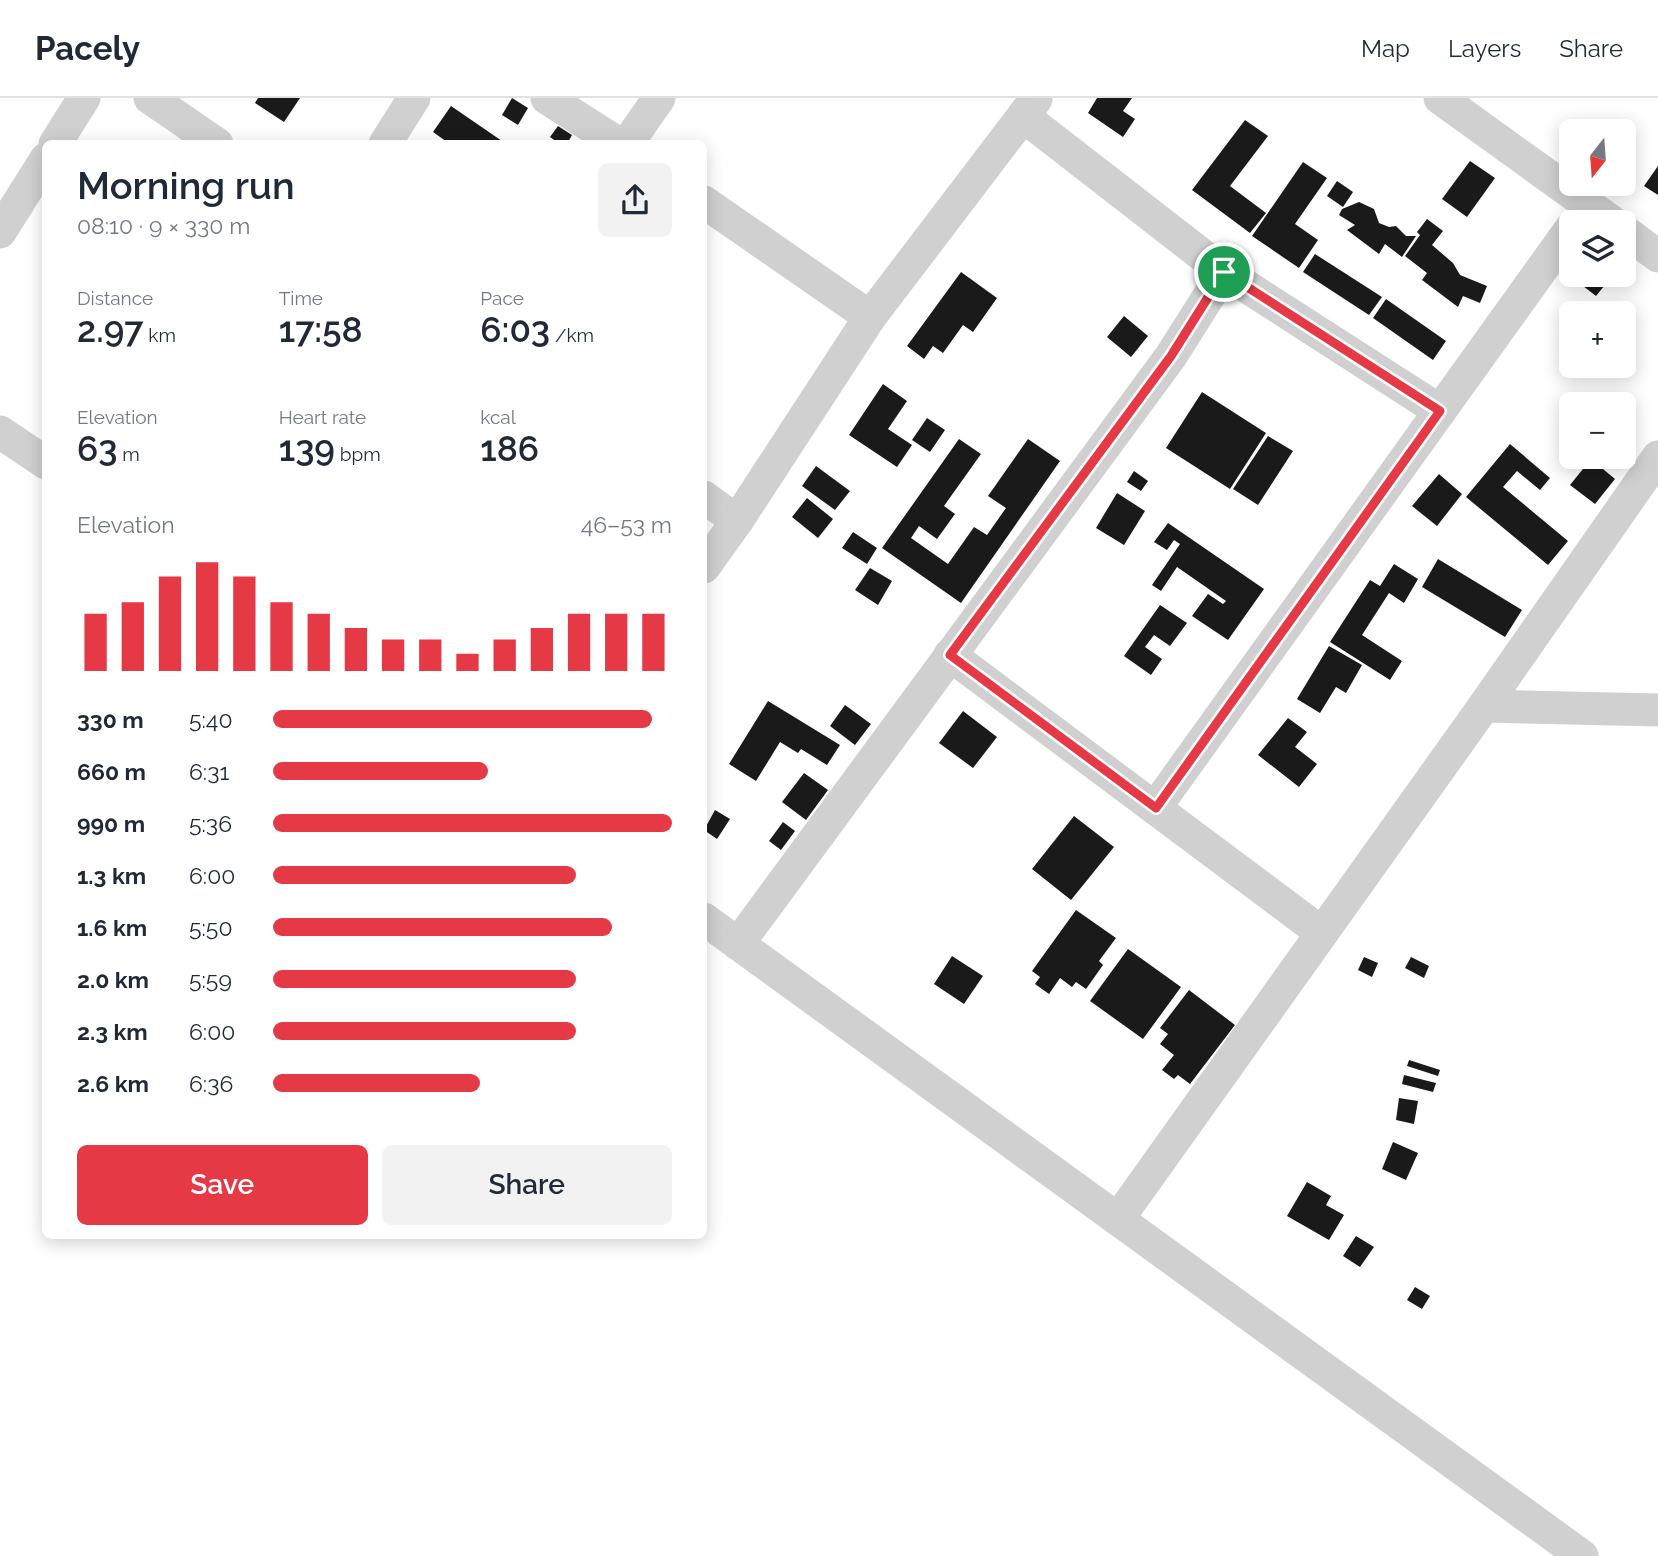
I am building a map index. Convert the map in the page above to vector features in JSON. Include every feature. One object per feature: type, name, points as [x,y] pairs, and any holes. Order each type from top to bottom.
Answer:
[{"type":"street","points":[[58,140],[84,98]]},
{"type":"street","points":[[150,98],[211,140]]},
{"type":"street","points":[[388,140],[414,98]]},
{"type":"street","points":[[547,98],[613,140]]},
{"type":"street","points":[[630,140],[659,98]]},
{"type":"street","points":[[1440,98],[1575,210]]},
{"type":"street","points":[[707,563],[870,317],[1030,107],[1224,272],[1440,411]]},
{"type":"street","points":[[0,232],[42,165]]},
{"type":"street","points":[[707,204],[870,317]]},
{"type":"street","points":[[1636,240],[1658,256]]},
{"type":"street","points":[[1156,808],[1440,411],[1559,255]]},
{"type":"street","points":[[737,944],[1171,356],[1224,272]]},
{"type":"street","points":[[0,432],[42,460]]},
{"type":"street","points":[[1118,1219],[1658,457]]},
{"type":"street","points":[[707,499],[737,521]]},
{"type":"street","points":[[950,655],[1322,933]]},
{"type":"street","points":[[1484,706],[1658,710]]},
{"type":"street","points":[[707,921],[1582,1556]]},
{"type":"building","points":[[258,98],[300,98],[284,122],[255,103]]},
{"type":"building","points":[[512,98],[528,108],[518,125],[502,115]]},
{"type":"building","points":[[1097,98],[1132,98],[1123,111],[1135,119],[1123,137],[1088,113]]},
{"type":"building","points":[[451,106],[501,140],[444,140],[433,132]]},
{"type":"building","points":[[1245,120],[1268,136],[1230,186],[1266,213],[1250,233],[1192,190]]},
{"type":"building","points":[[558,126],[572,135],[569,140],[554,140],[550,137]]},
{"type":"building","points":[[1470,161],[1495,178],[1467,217],[1442,199]]},
{"type":"building","points":[[1303,162],[1327,178],[1295,224],[1318,240],[1299,268],[1252,236]]},
{"type":"building","points":[[1658,166],[1658,195],[1644,186]]},
{"type":"building","points":[[1337,181],[1353,192],[1343,207],[1327,196]]},
{"type":"building","points":[[1359,202],[1374,209],[1379,223],[1389,227],[1396,226],[1406,236],[1416,236],[1402,257],[1385,244],[1379,254],[1347,230],[1355,225],[1339,215],[1342,209]]},
{"type":"building","points":[[1427,219],[1443,231],[1432,245],[1453,263],[1460,275],[1487,286],[1480,303],[1463,296],[1458,307],[1422,280],[1427,273],[1405,256],[1420,235],[1417,232]]},
{"type":"building","points":[[1315,254],[1382,297],[1369,315],[1303,272]]},
{"type":"building","points":[[961,272],[997,298],[973,332],[963,325],[943,353],[933,346],[924,359],[907,346]]},
{"type":"building","points":[[1584,287],[1603,287],[1596,296]]},
{"type":"building","points":[[1386,299],[1446,341],[1433,360],[1373,318]]},
{"type":"building","points":[[1124,316],[1148,336],[1131,357],[1107,337]]},
{"type":"building","points":[[883,384],[907,401],[888,429],[912,445],[897,467],[849,435]]},
{"type":"building","points":[[1202,392],[1266,433],[1230,489],[1166,448]]},
{"type":"building","points":[[927,418],[945,430],[930,452],[912,440]]},
{"type":"building","points":[[1268,436],[1293,451],[1258,505],[1233,489]]},
{"type":"building","points":[[959,439],[981,454],[944,506],[955,514],[937,539],[919,526],[911,538],[948,564],[974,527],[987,535],[1006,508],[988,496],[1028,439],[1060,461],[961,603],[882,548]]},
{"type":"building","points":[[1510,444],[1550,478],[1540,490],[1517,471],[1503,487],[1568,541],[1548,565],[1466,497]]},
{"type":"building","points":[[816,466],[850,491],[835,510],[802,486]]},
{"type":"building","points":[[1583,469],[1603,469],[1615,479],[1595,504],[1570,485]]},
{"type":"building","points":[[1134,471],[1148,481],[1141,491],[1127,482]]},
{"type":"building","points":[[1439,474],[1462,494],[1437,526],[1412,506]]},
{"type":"building","points":[[1117,493],[1145,511],[1124,545],[1096,528]]},
{"type":"building","points":[[807,498],[833,519],[818,538],[792,517]]},
{"type":"building","points":[[1168,523],[1264,589],[1228,640],[1192,616],[1208,594],[1223,604],[1226,601],[1177,567],[1161,591],[1152,585],[1180,544],[1174,540],[1167,550],[1154,542]]},
{"type":"building","points":[[853,532],[877,548],[867,564],[842,548]]},
{"type":"building","points":[[1438,559],[1522,610],[1505,637],[1422,587]]},
{"type":"building","points":[[1394,564],[1418,579],[1404,603],[1389,593],[1362,635],[1402,661],[1390,680],[1330,642],[1370,580],[1380,586]]},
{"type":"building","points":[[870,568],[892,581],[878,605],[855,590]]},
{"type":"building","points":[[1160,605],[1187,623],[1170,646],[1154,635],[1145,647],[1162,659],[1151,675],[1124,656]]},
{"type":"building","points":[[1329,646],[1362,665],[1346,693],[1336,687],[1320,713],[1297,699]]},
{"type":"building","points":[[768,701],[840,745],[827,765],[801,749],[798,753],[780,742],[756,781],[729,764]]},
{"type":"building","points":[[845,705],[871,724],[855,745],[830,726]]},
{"type":"building","points":[[963,711],[997,737],[973,768],[939,743]]},
{"type":"building","points":[[1288,718],[1307,732],[1295,747],[1317,764],[1299,787],[1258,755]]},
{"type":"building","points":[[804,773],[828,790],[806,820],[782,802]]},
{"type":"building","points":[[715,810],[730,819],[717,839],[707,832],[707,825]]},
{"type":"building","points":[[1074,816],[1114,847],[1071,900],[1032,869]]},
{"type":"building","points":[[783,822],[795,831],[781,850],[769,841]]},
{"type":"building","points":[[1076,910],[1116,938],[1099,961],[1103,965],[1086,989],[1076,982],[1072,987],[1060,978],[1049,994],[1035,984],[1040,977],[1032,971]]},
{"type":"building","points":[[1128,949],[1181,987],[1143,1039],[1090,1001]]},
{"type":"building","points":[[952,956],[983,976],[964,1004],[934,984]]},
{"type":"building","points":[[1364,957],[1378,963],[1372,977],[1358,970]]},
{"type":"building","points":[[1411,957],[1429,966],[1424,978],[1405,968]]},
{"type":"building","points":[[1189,990],[1235,1025],[1190,1084],[1178,1075],[1174,1079],[1162,1070],[1174,1055],[1160,1044],[1168,1034],[1160,1028]]},
{"type":"building","points":[[1409,1060],[1440,1070],[1438,1076],[1407,1066]]},
{"type":"building","points":[[1404,1075],[1436,1083],[1433,1092],[1402,1084]]},
{"type":"building","points":[[1399,1098],[1418,1101],[1414,1124],[1396,1120]]},
{"type":"building","points":[[1393,1142],[1418,1153],[1406,1180],[1382,1169]]},
{"type":"building","points":[[1307,1182],[1331,1196],[1326,1205],[1344,1215],[1329,1240],[1287,1216]]},
{"type":"building","points":[[1356,1236],[1374,1247],[1360,1267],[1343,1256]]},
{"type":"building","points":[[1415,1287],[1430,1296],[1422,1309],[1407,1300]]},
{"type":"route","points":[[1224,272],[1440,411],[1156,808],[950,655],[1171,356],[1224,272]]}]
